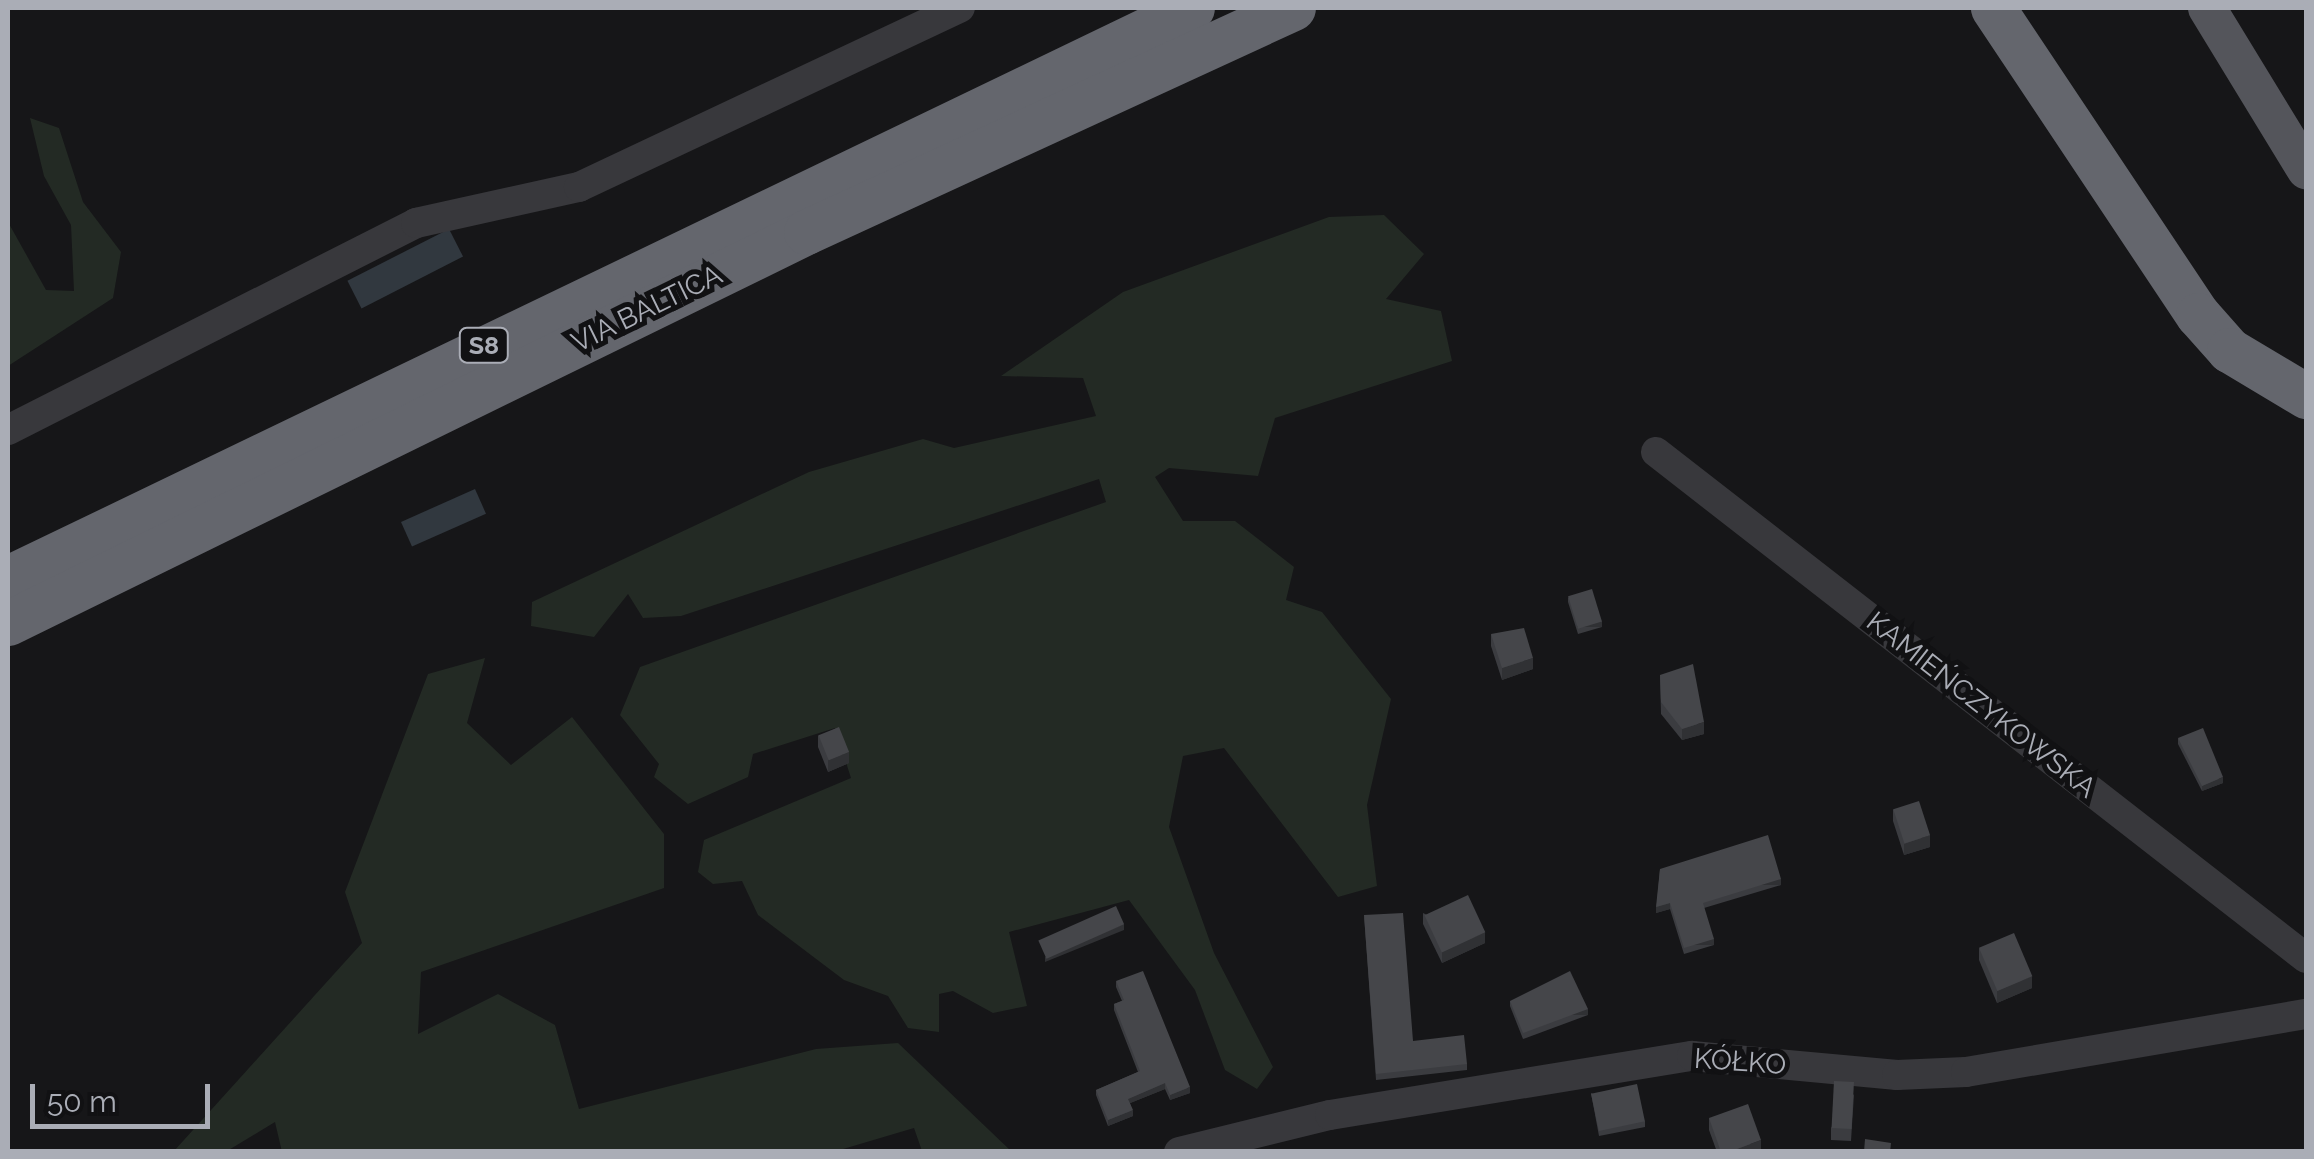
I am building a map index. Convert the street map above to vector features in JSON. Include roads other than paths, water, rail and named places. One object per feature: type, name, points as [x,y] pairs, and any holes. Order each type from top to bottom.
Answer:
[{"type":"highway","name":"VIA BALTICA","points":[[8,578],[1192,8]]},
{"type":"highway","name":"VIA BALTICA","points":[[8,623],[806,232],[1293,8]]},
{"type":"highway","points":[[1993,8],[2198,315],[2297,385]]},
{"type":"main road","points":[[2207,8],[2271,106],[2306,170]]},
{"type":"main road","points":[[2271,106],[2306,149]]},
{"type":"street","points":[[8,430],[416,223],[579,186],[960,8]]},
{"type":"street","name":"KAMIEŃCZYKOWSKA","points":[[1656,452],[2306,958]]},
{"type":"street","name":"KÓŁKO","points":[[1178,1152],[1330,1115],[1692,1056],[1897,1075],[1966,1072],[2306,1014]]}]
